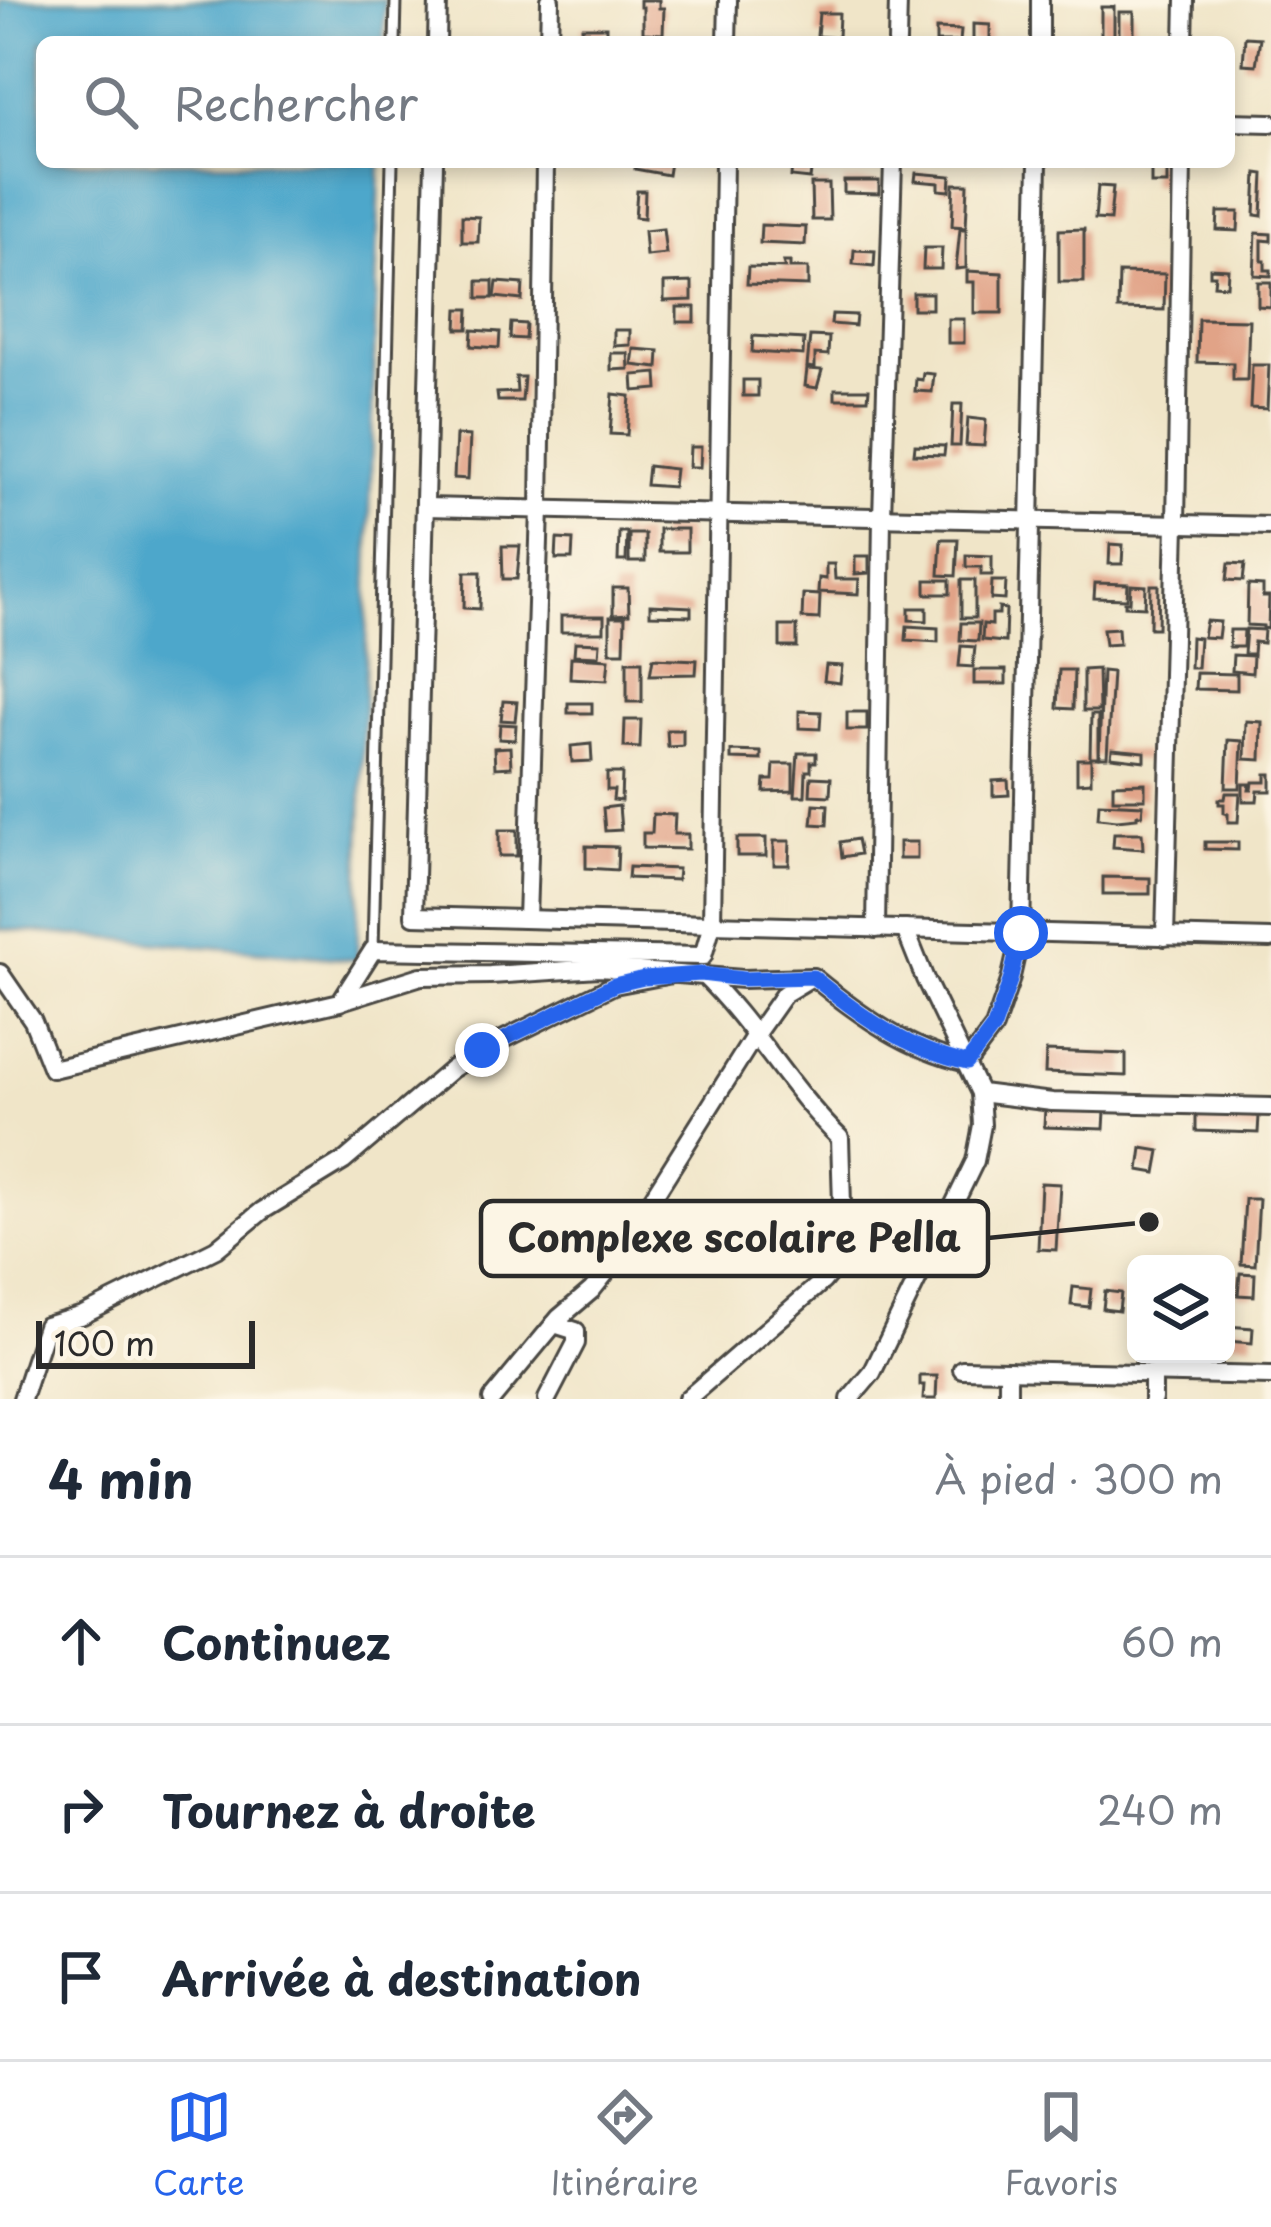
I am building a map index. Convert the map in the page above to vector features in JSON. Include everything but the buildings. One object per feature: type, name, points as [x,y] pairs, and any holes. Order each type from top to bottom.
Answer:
[{"type":"street","points":[[437,36],[438,0]]},
{"type":"street","points":[[549,36],[550,0]]},
{"type":"street","points":[[727,36],[728,0]]},
{"type":"street","points":[[897,36],[898,0]]},
{"type":"street","points":[[1040,0],[1040,36]]},
{"type":"street","points":[[1184,36],[1185,0]]},
{"type":"street","points":[[1235,122],[1271,123]]},
{"type":"street","points":[[434,168],[414,916],[1271,939]]},
{"type":"street","points":[[527,919],[545,168]]},
{"type":"street","points":[[340,1002],[374,950],[703,956],[712,924],[724,168]]},
{"type":"street","points":[[876,928],[893,168]]},
{"type":"street","points":[[967,1063],[994,1027],[1021,933],[1038,168]]},
{"type":"street","points":[[1165,937],[1182,168]]},
{"type":"street","points":[[425,507],[1271,526]]},
{"type":"street","points":[[850,1399],[872,1373],[975,1161],[982,1125],[980,1093],[904,929]]},
{"type":"street","points":[[0,974],[33,1021],[52,1069],[340,1002],[421,976],[599,968],[743,979],[813,977],[852,1010],[904,1041],[967,1063]]},
{"type":"street","points":[[22,1399],[46,1326],[83,1315],[216,1249],[262,1211],[344,1160],[452,1069],[482,1050],[614,985],[672,974]]},
{"type":"street","points":[[687,1399],[823,1282],[838,1263],[843,1238],[840,1138],[808,1106],[729,1000],[701,974]]},
{"type":"street","points":[[492,1399],[554,1324],[604,1275],[755,1035],[784,994],[813,977]]},
{"type":"street","points":[[980,1093],[1052,1102],[1271,1107]]},
{"type":"street","points":[[547,1399],[576,1343],[576,1331],[554,1324]]},
{"type":"street","points":[[962,1369],[1271,1376]]},
{"type":"street","points":[[1007,1399],[1008,1371]]},
{"type":"street","points":[[1153,1399],[1154,1373]]},
{"type":"lane","points":[[395,36],[396,0]]},
{"type":"lane","points":[[374,950],[392,168]]},
{"type":"water","points":[[0,0],[385,0],[384,36],[36,36],[36,168],[380,168],[357,960],[0,929]]},
{"type":"place","name":"Complexe scolaire Pella","points":[[1149,1222]]},
{"type":"route","points":[[482,1050],[614,985],[644,978],[672,974],[813,977],[852,1010],[904,1041],[967,1063],[994,1027],[1021,933]]}]
